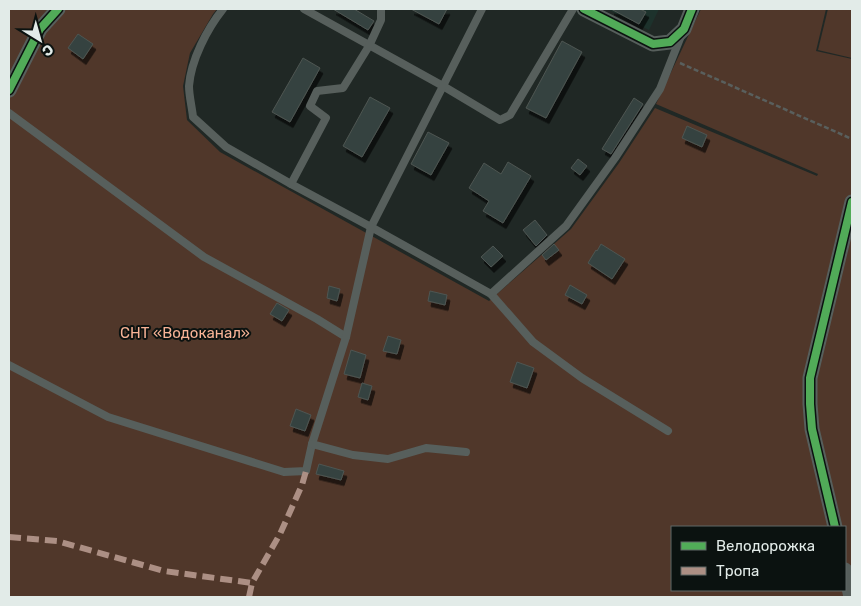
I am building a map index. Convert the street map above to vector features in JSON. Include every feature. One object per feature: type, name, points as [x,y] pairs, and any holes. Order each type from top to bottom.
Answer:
[{"type":"street","points":[[9,90],[40,29],[58,9]]},
{"type":"street","points":[[584,9],[653,44],[670,42],[684,29],[692,9]]},
{"type":"street","points":[[835,526],[812,429],[810,378],[852,202]]},
{"type":"street","points":[[846,574],[851,597]]},
{"type":"lane","points":[[223,9],[215,18],[195,57],[189,86],[193,117],[226,147],[371,226],[490,294],[532,342],[582,378],[668,430]]},
{"type":"lane","points":[[304,9],[500,120],[510,115],[573,9]]},
{"type":"lane","points":[[291,184],[326,118],[310,106],[317,91],[343,88],[381,20],[381,9]]},
{"type":"lane","points":[[9,365],[108,417],[284,472],[306,471],[312,444],[346,337],[371,226],[482,9]]},
{"type":"lane","points":[[490,294],[566,226],[616,158],[660,89],[684,29]]},
{"type":"lane","points":[[9,113],[204,256],[346,337]]},
{"type":"lane","points":[[312,444],[353,455],[388,459],[426,448],[466,452]]},
{"type":"path","points":[[672,59],[852,139]]},
{"type":"shaded area","points":[[607,9],[659,9],[649,30]]},
{"type":"green space","name":"СНТ «Водоканал»","points":[[9,9],[217,9],[190,53],[183,86],[187,120],[220,152],[489,301],[571,229],[619,163],[655,108],[817,176],[818,174],[656,104],[701,9],[826,9],[816,51],[852,59],[852,597],[9,597]]},
{"type":"green space","points":[[828,9],[852,9],[852,58],[818,50]]},
{"type":"building","points":[[333,9],[354,9],[374,21],[368,30]]},
{"type":"building","points":[[411,9],[447,9],[439,24]]},
{"type":"building","points":[[611,9],[640,9],[646,12],[639,24]]},
{"type":"building","points":[[78,34],[93,44],[83,59],[68,48]]},
{"type":"building","points":[[562,41],[582,52],[546,118],[526,108]]},
{"type":"building","points":[[303,58],[320,68],[290,122],[272,112]]},
{"type":"building","points":[[370,97],[390,108],[362,157],[343,146]]},
{"type":"building","points":[[634,98],[643,104],[611,154],[602,149]]},
{"type":"building","points":[[687,126],[707,135],[702,147],[682,138]]},
{"type":"building","points":[[428,132],[449,143],[431,175],[411,164]]},
{"type":"building","points":[[578,159],[587,166],[580,175],[571,168]]},
{"type":"building","points":[[508,162],[531,176],[503,223],[483,211],[489,201],[469,188],[484,163],[501,174]]},
{"type":"building","points":[[535,220],[547,235],[536,246],[523,230]]},
{"type":"building","points":[[554,244],[559,250],[546,260],[542,255]]},
{"type":"building","points":[[601,244],[625,259],[612,279],[588,263]]},
{"type":"building","points":[[493,246],[503,256],[491,267],[481,257]]},
{"type":"building","points":[[570,285],[587,295],[582,304],[565,295]]},
{"type":"building","points":[[329,286],[340,289],[337,301],[327,298]]},
{"type":"building","points":[[430,291],[447,295],[445,305],[428,301]]},
{"type":"building","points":[[277,303],[289,310],[282,321],[270,314]]},
{"type":"building","points":[[388,336],[401,340],[397,354],[383,351]]},
{"type":"building","points":[[351,350],[366,355],[360,378],[344,374]]},
{"type":"building","points":[[517,362],[534,368],[527,388],[510,382]]},
{"type":"building","points":[[362,383],[372,386],[368,400],[358,397]]},
{"type":"building","points":[[296,409],[311,415],[305,431],[290,426]]},
{"type":"building","points":[[319,464],[344,471],[341,480],[316,474]]},
{"type":"marked path","points":[[249,597],[252,583],[280,534],[302,485],[306,471]]},
{"type":"marked path","points":[[9,537],[57,541],[164,571],[252,583]]},
{"type":"cycle path","points":[[9,90],[40,29],[58,9]]},
{"type":"cycle path","points":[[584,9],[653,44],[670,42],[684,29],[692,9]]},
{"type":"cycle path","points":[[835,526],[812,429],[810,378],[852,202]]}]
